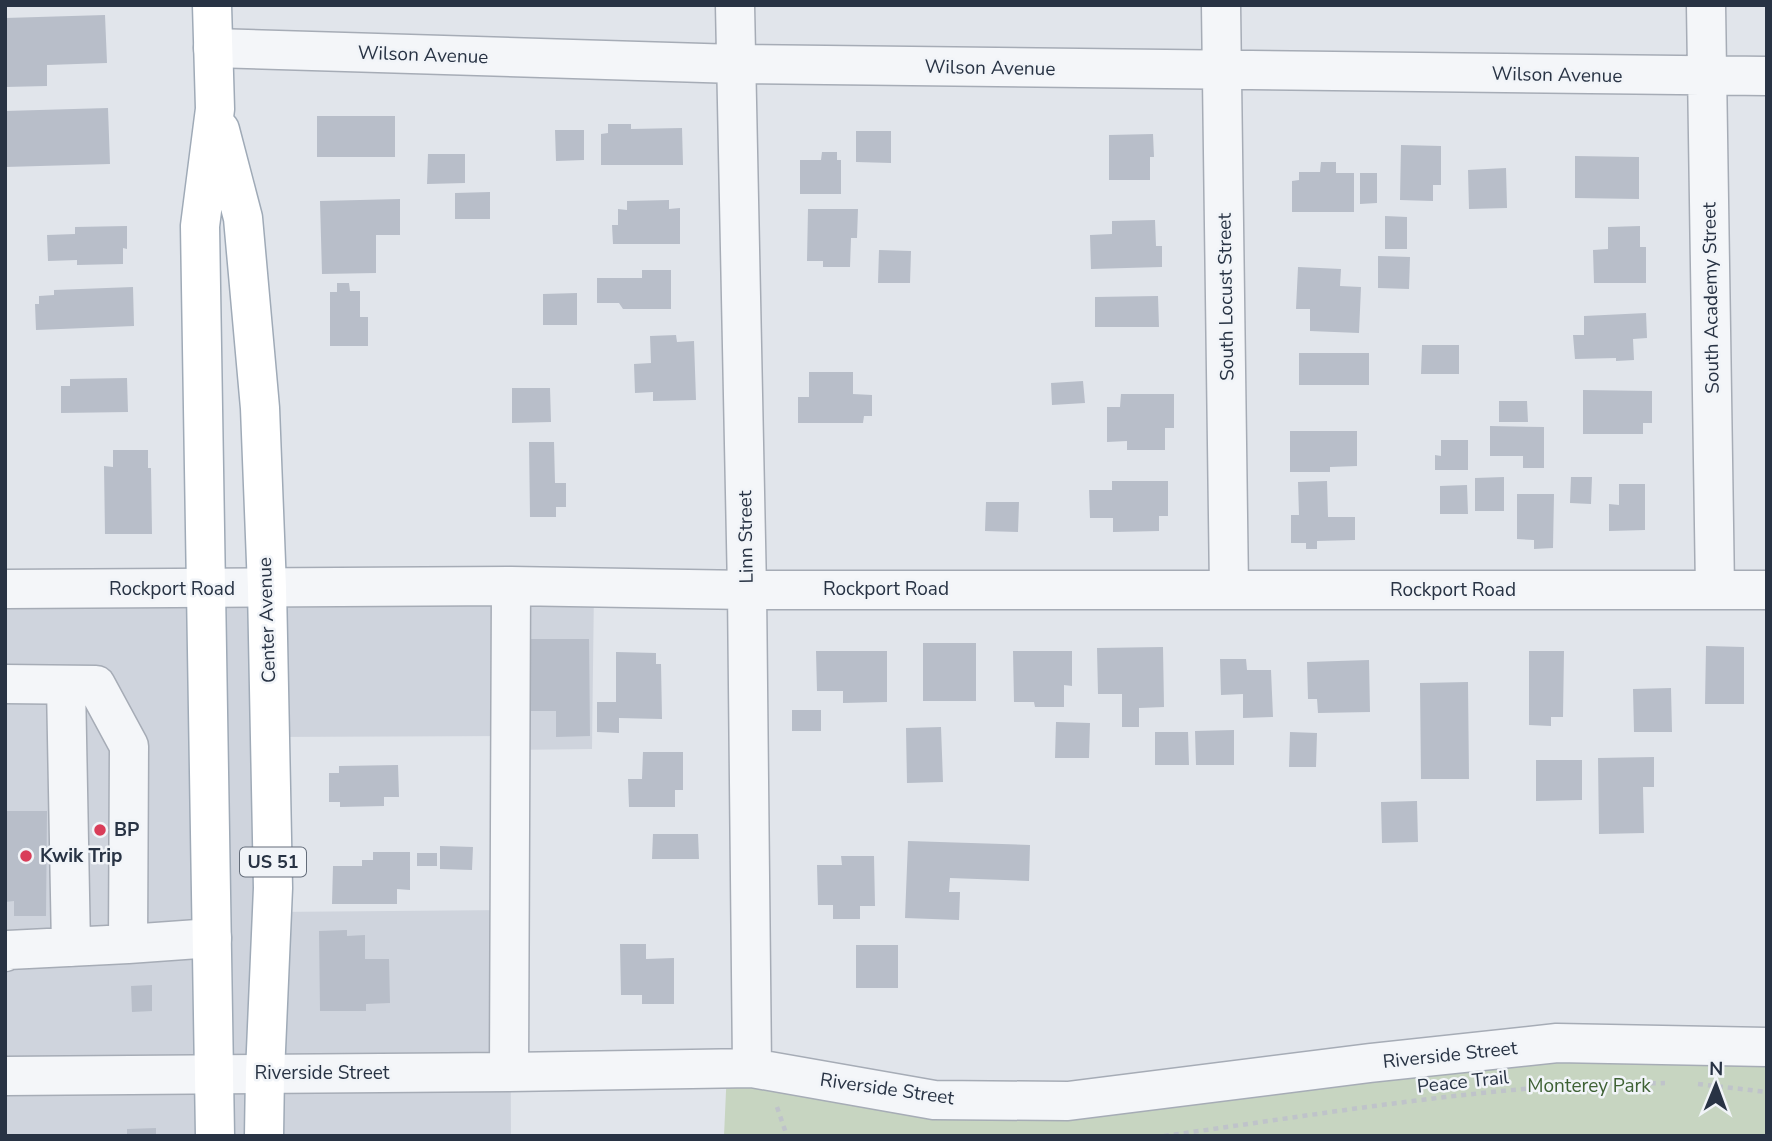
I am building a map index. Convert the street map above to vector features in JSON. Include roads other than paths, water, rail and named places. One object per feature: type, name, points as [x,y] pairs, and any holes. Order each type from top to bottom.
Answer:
[{"type":"main road","name":"Center Avenue","points":[[212,5],[215,109],[200,226],[215,1136]]},
{"type":"main road","name":"Center Avenue","points":[[215,109],[243,218],[260,408],[267,587],[273,888],[264,1136]]},
{"type":"street","name":"Linn Street","points":[[735,5],[747,590],[752,1068]]},
{"type":"street","name":"South Locust Street","points":[[1221,5],[1229,589]]},
{"type":"street","name":"South Academy Street","points":[[1706,5],[1715,590]]},
{"type":"street","name":"Wilson Avenue","points":[[213,48],[736,64],[1767,76]]},
{"type":"street","name":"Rockport Road","points":[[5,589],[511,586],[747,590],[1767,590]]},
{"type":"street","points":[[509,1072],[511,586]]},
{"type":"street","points":[[5,684],[96,685],[129,746],[128,944]]},
{"type":"street","points":[[66,685],[71,947]]},
{"type":"street","points":[[5,952],[212,938]]},
{"type":"street","name":"Riverside Street","points":[[5,1076],[752,1068],[934,1100],[1068,1101],[1357,1065],[1557,1044],[1767,1047]]},
{"type":"place","name":"BP","points":[[100,830]]},
{"type":"place","name":"Kwik Trip","points":[[26,856]]},
{"type":"park label","name":"Monterey Park","points":[[1589,1086]]}]
